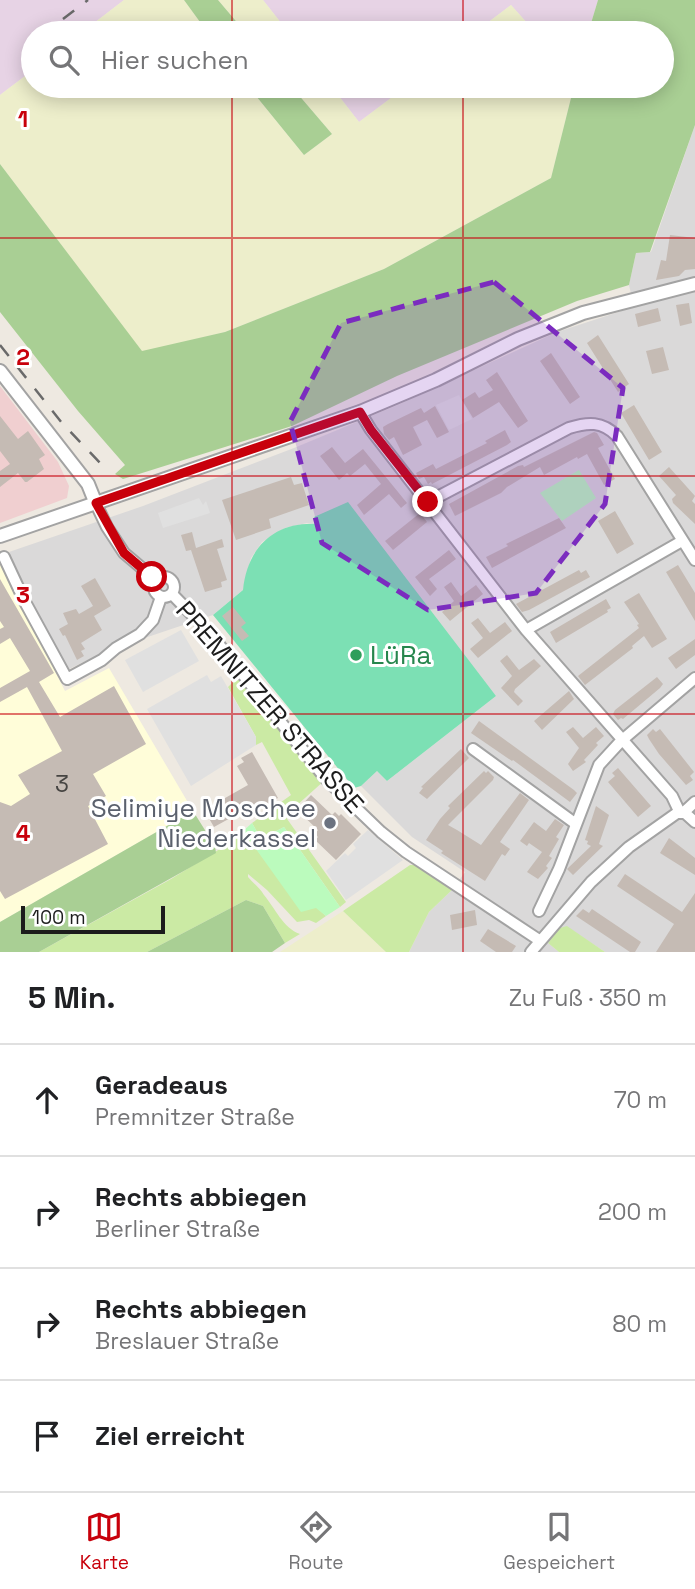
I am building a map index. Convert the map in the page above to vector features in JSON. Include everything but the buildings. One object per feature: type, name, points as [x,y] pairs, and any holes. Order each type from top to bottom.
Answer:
[{"type":"street","points":[[0,536],[360,412],[436,380],[518,338],[564,320],[695,284]]},
{"type":"street","points":[[0,371],[88,484],[96,503]]},
{"type":"street","points":[[360,412],[371,430],[526,630],[672,796],[680,813],[695,822]]},
{"type":"street","points":[[428,502],[569,428],[585,423],[600,424],[617,436],[695,560]]},
{"type":"street","name":"PREMNITZER STRASSE","points":[[96,503],[124,553],[156,580]]},
{"type":"street","points":[[526,630],[682,541]]},
{"type":"street","points":[[4,557],[67,679],[102,660],[140,634],[153,620],[166,596]]},
{"type":"street","name":"PREMNITZER STRASSE","points":[[166,596],[174,587],[172,580],[162,577],[153,585],[154,592],[166,596],[209,632],[326,779],[382,832],[406,852],[539,940]]},
{"type":"street","points":[[539,911],[559,869],[599,765],[621,741],[695,678]]},
{"type":"street","points":[[472,749],[576,824]]},
{"type":"street","points":[[531,952],[591,882],[619,856],[695,802]]},
{"type":"highlighted area","points":[[494,282],[623,388],[605,504],[536,593],[428,610],[322,543],[290,422],[341,323]]},
{"type":"shaded area","points":[[0,0],[124,0],[97,21],[21,21],[21,79],[0,95]]},
{"type":"shaded area","points":[[263,0],[598,0],[592,21],[525,21],[511,5],[490,21],[280,21]]},
{"type":"shaded area","points":[[340,98],[391,98],[359,122]]},
{"type":"shaded area","points":[[695,125],[695,952],[605,952],[567,927],[548,943],[559,952],[409,952],[429,912],[453,889],[465,872],[412,837],[361,786],[377,771],[387,781],[496,696],[315,518],[319,524],[307,523],[285,528],[262,542],[251,558],[243,590],[213,615],[106,651],[65,671],[9,552],[143,506],[294,448],[400,404],[557,332],[634,307],[629,285],[636,253],[651,252]]},
{"type":"shaded area","points":[[0,386],[58,462],[69,486],[67,498],[0,523]]},
{"type":"shaded area","points":[[459,395],[472,419],[449,430],[436,405]]},
{"type":"shaded area","points":[[199,498],[203,505],[206,501],[210,513],[163,528],[158,513]]},
{"type":"shaded area","points":[[0,562],[65,691],[109,668],[193,811],[0,922]]},
{"type":"shaded area","points":[[181,630],[199,661],[143,692],[125,660]]},
{"type":"shaded area","points":[[207,675],[211,682],[221,676],[256,737],[256,745],[191,786],[147,709]]},
{"type":"shaded area","points":[[368,830],[403,860],[346,900],[326,871],[345,853],[348,856],[356,848],[353,844]]},
{"type":"green space","points":[[124,0],[184,0],[199,21],[97,21]]},
{"type":"green space","points":[[184,0],[218,0],[236,21],[199,21]]},
{"type":"green space","points":[[218,0],[263,0],[280,21],[236,21]]},
{"type":"green space","points":[[598,0],[695,0],[695,125],[650,252],[636,253],[629,285],[577,301],[397,376],[292,426],[123,479],[115,474],[125,465],[78,411],[0,312],[0,164],[142,351],[225,332],[384,269],[551,178],[571,98],[674,98],[674,21],[592,21]]},
{"type":"green space","points":[[511,5],[525,21],[490,21]]},
{"type":"green space","points":[[21,79],[21,98],[258,98],[304,155],[332,134],[301,98],[340,98],[359,122],[391,98],[571,98],[551,178],[384,269],[225,332],[142,352],[0,164],[0,95]]},
{"type":"green space","points":[[258,98],[301,98],[332,134],[304,155]]},
{"type":"green space","points":[[579,470],[596,498],[562,521],[540,493]]},
{"type":"green space","name":"LüRa","points":[[348,502],[496,696],[387,781],[377,771],[361,786],[354,788],[213,615],[243,590],[250,562],[266,540],[288,527],[318,524],[314,517]]},
{"type":"green space","points":[[239,676],[325,780],[285,816],[346,902],[340,907],[284,827],[261,839],[252,823],[291,795],[262,742],[256,745],[256,737],[228,687]]},
{"type":"green space","points":[[193,811],[215,846],[216,853],[39,952],[0,952],[0,922]]},
{"type":"green space","points":[[252,823],[261,839],[284,827],[340,907],[326,916],[316,908],[301,912],[243,831]]},
{"type":"green space","points":[[243,831],[266,862],[326,916],[316,923],[309,920],[297,922],[248,874],[284,922],[300,934],[285,943],[263,906],[246,900],[147,952],[39,952],[171,879],[223,847],[219,843]]},
{"type":"green space","points":[[410,865],[415,865],[453,889],[429,912],[409,952],[386,952],[343,911]]},
{"type":"green space","points":[[246,900],[263,906],[285,943],[272,952],[147,952]]},
{"type":"green space","points":[[343,911],[386,952],[280,952]]},
{"type":"green space","points":[[567,926],[605,952],[559,952],[548,943],[560,928]]},
{"type":"railway","points":[[63,19],[88,0]]},
{"type":"railway","points":[[0,345],[62,423],[103,466]]},
{"type":"place","name":"LüRa","points":[[356,655]]},
{"type":"place","name":"Selimiye Moschee Niederkassel","points":[[330,823]]},
{"type":"route","points":[[152,577],[124,553],[107,527],[96,503],[360,412],[428,502]]}]
